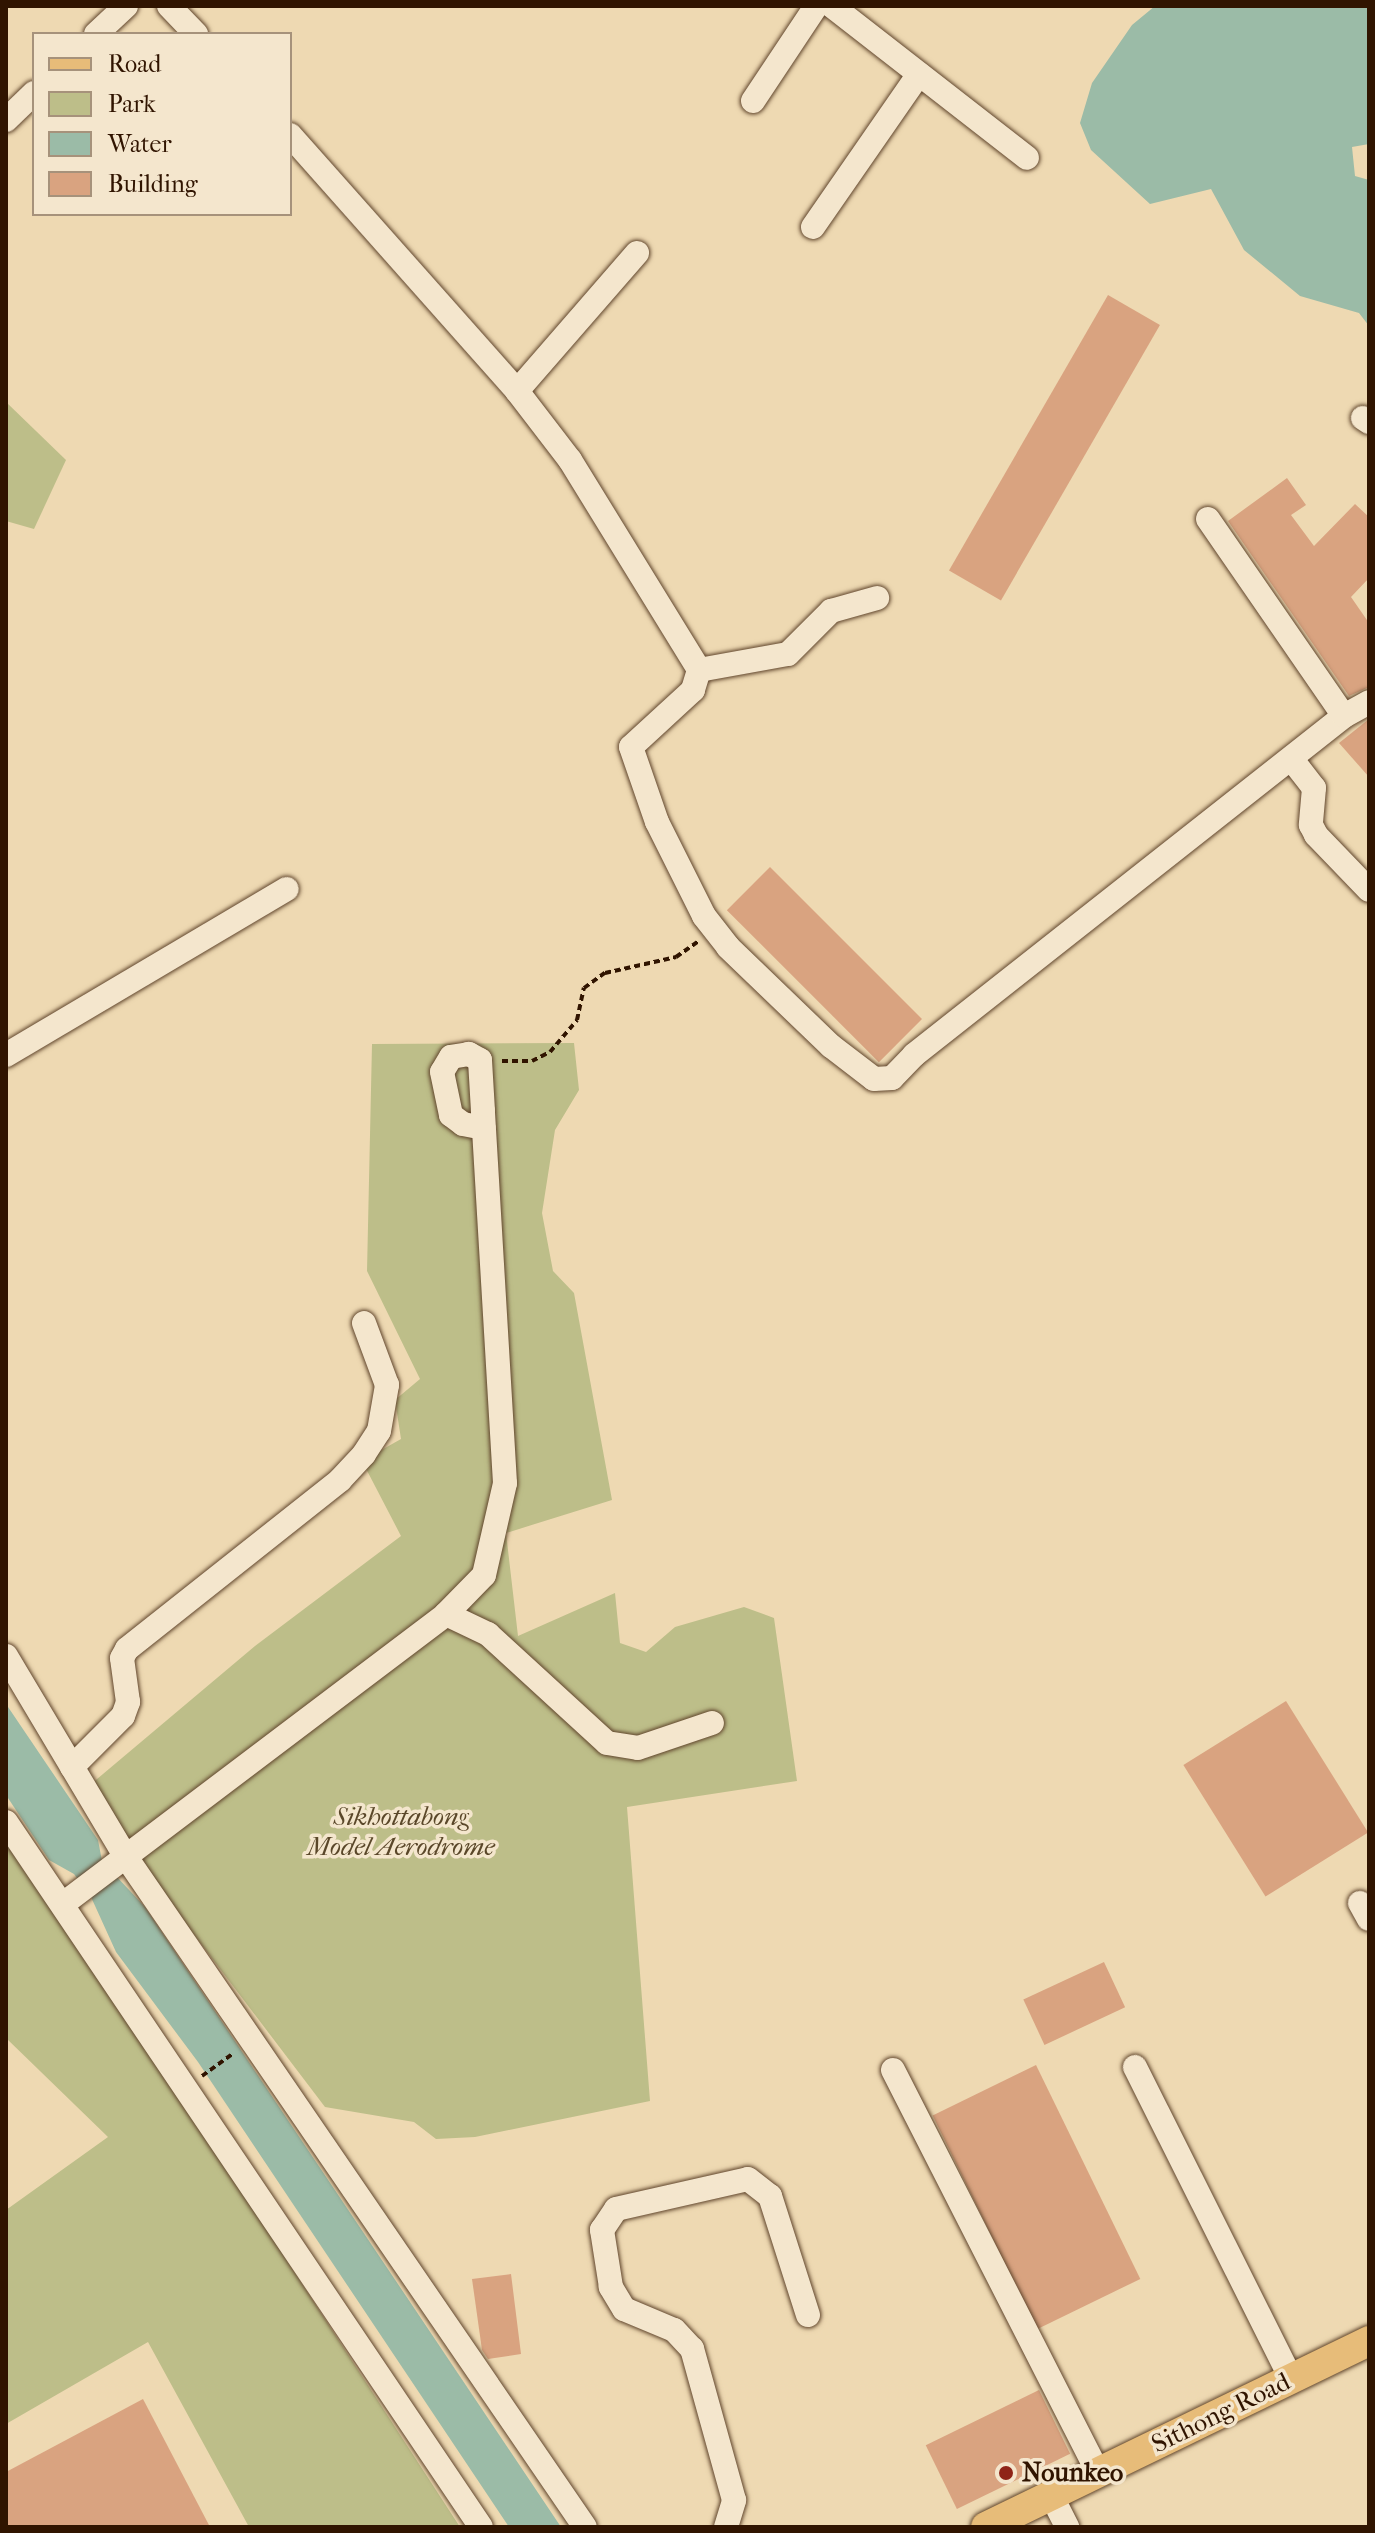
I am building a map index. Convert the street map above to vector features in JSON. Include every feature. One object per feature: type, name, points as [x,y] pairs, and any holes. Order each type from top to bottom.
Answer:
[{"type":"main road","name":"Sithong Road","points":[[986,2527],[1369,2341]]},
{"type":"street","points":[[98,32],[126,6]]},
{"type":"street","points":[[169,6],[194,32]]},
{"type":"street","points":[[753,101],[816,6]]},
{"type":"street","points":[[832,6],[1027,158]]},
{"type":"street","points":[[813,227],[919,74]]},
{"type":"street","points":[[6,120],[32,95]]},
{"type":"street","points":[[292,137],[517,391],[570,460],[699,670],[693,690],[636,737],[630,755],[657,822],[715,930],[856,1068],[874,1079],[892,1078],[914,1055],[1293,761],[1344,716],[1369,702]]},
{"type":"street","points":[[517,391],[637,253]]},
{"type":"street","points":[[1208,519],[1344,716]]},
{"type":"street","points":[[699,670],[788,654],[831,611],[877,598]]},
{"type":"street","points":[[1293,761],[1314,788],[1311,825],[1316,835],[1369,890]]},
{"type":"street","points":[[6,1055],[287,889]]},
{"type":"street","points":[[70,1899],[446,1614],[484,1575],[505,1483],[480,1060],[469,1054],[451,1057],[442,1072],[451,1115],[463,1124],[484,1128]]},
{"type":"street","points":[[72,1767],[123,1716],[128,1702],[122,1658],[127,1649],[340,1480],[364,1454],[379,1431],[387,1385],[364,1323]]},
{"type":"street","points":[[446,1614],[488,1634],[607,1743],[638,1748],[712,1723]]},
{"type":"street","points":[[6,1656],[72,1767],[120,1864],[585,2527]]},
{"type":"street","points":[[6,1822],[70,1899],[481,2527]]},
{"type":"street","points":[[1135,2067],[1291,2378]]},
{"type":"street","points":[[893,2070],[1098,2472]]},
{"type":"street","points":[[726,2527],[734,2500],[692,2349],[674,2330],[624,2309],[611,2287],[602,2230],[616,2209],[748,2179],[770,2196],[808,2315]]},
{"type":"street","points":[[1051,2495],[1067,2527]]},
{"type":"path","points":[[480,1060],[532,1061],[550,1052],[577,1020],[584,988],[605,973],[676,957],[715,930]]},
{"type":"path","points":[[197,2079],[238,2051]]},
{"type":"green space","points":[[6,402],[66,460],[34,529],[6,521]]},
{"type":"green space","name":"Sikhottabong Model Aerodrome","points":[[574,1043],[579,1090],[555,1130],[542,1213],[553,1271],[574,1293],[612,1500],[506,1533],[518,1636],[615,1593],[620,1643],[646,1652],[675,1627],[744,1607],[774,1618],[797,1781],[627,1807],[650,2101],[475,2137],[436,2139],[414,2122],[325,2107],[84,1790],[255,1646],[401,1536],[362,1461],[401,1439],[395,1400],[420,1379],[367,1271],[372,1044]]},
{"type":"green space","points":[[6,1844],[245,2196],[460,2527],[249,2527],[148,2342],[6,2424],[6,2210],[108,2137],[6,2038]]},
{"type":"water","points":[[1155,6],[1369,6],[1369,144],[1352,147],[1355,176],[1369,180],[1369,326],[1359,313],[1300,296],[1244,250],[1211,189],[1150,204],[1091,150],[1080,123],[1092,83],[1132,25]]},
{"type":"water","points":[[6,1704],[98,1840],[102,1861],[145,1907],[561,2527],[509,2527],[198,2062],[116,1952],[91,1897],[74,1874],[49,1860],[6,1795]]},
{"type":"building","points":[[1108,295],[1160,325],[1001,600],[949,570]]},
{"type":"building","points":[[1287,478],[1306,505],[1291,515],[1314,546],[1355,504],[1369,517],[1369,578],[1351,597],[1369,623],[1369,687],[1349,696],[1228,521]]},
{"type":"building","points":[[1369,719],[1369,777],[1339,743]]},
{"type":"building","points":[[770,867],[922,1019],[879,1062],[727,910]]},
{"type":"building","points":[[1286,1701],[1368,1832],[1266,1897],[1183,1765]]},
{"type":"building","points":[[1104,1962],[1125,2007],[1044,2045],[1023,2000]]},
{"type":"building","points":[[1036,2065],[1140,2279],[1037,2329],[933,2115]]},
{"type":"building","points":[[511,2274],[521,2354],[488,2359],[482,2350],[472,2279]]},
{"type":"building","points":[[1039,2390],[1070,2454],[957,2509],[926,2445]]},
{"type":"building","points":[[143,2399],[210,2527],[6,2527],[6,2472]]},
{"type":"place","name":"Nounkeo","points":[[1006,2473]]}]
